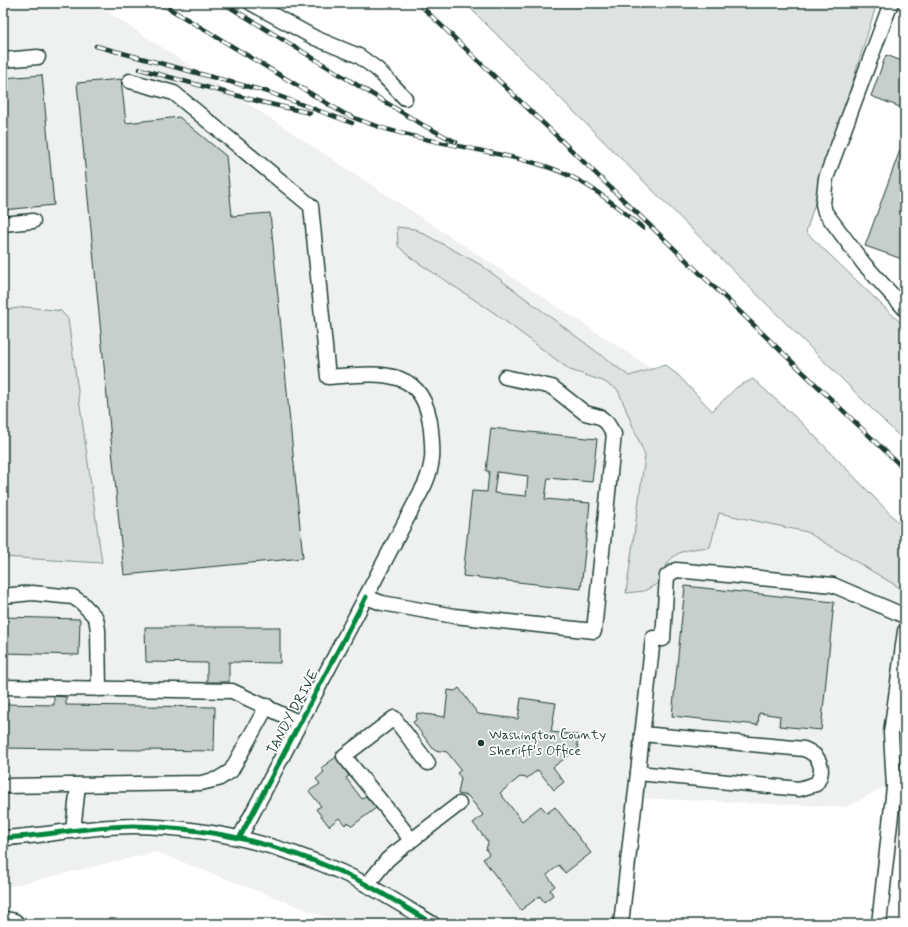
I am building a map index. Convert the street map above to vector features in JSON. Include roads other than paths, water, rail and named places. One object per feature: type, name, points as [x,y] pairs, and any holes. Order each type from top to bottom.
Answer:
[{"type":"highway","points":[[3,922],[13,924]]},
{"type":"street","points":[[251,3],[315,38],[359,56],[378,70],[404,98]]},
{"type":"street","points":[[891,3],[826,178],[823,204],[825,212],[830,220],[864,264],[886,290],[905,309]]},
{"type":"street","points":[[3,60],[38,57]]},
{"type":"street","name":"TANDY DRIVE","points":[[130,81],[174,93],[311,206],[328,378],[361,375],[389,376],[406,381],[424,398],[429,413],[434,456],[432,468],[366,598],[240,837]]},
{"type":"street","points":[[3,224],[33,221]]},
{"type":"street","points":[[886,290],[905,296]]},
{"type":"street","points":[[366,598],[382,603],[454,616],[594,631],[614,434],[607,423],[600,417],[585,413],[552,387],[505,377]]},
{"type":"street","points":[[621,924],[653,638],[663,639],[667,576],[676,570],[833,585],[905,616]]},
{"type":"street","points":[[3,596],[32,593],[74,597],[82,603],[96,618],[98,630],[99,689]]},
{"type":"street","points":[[880,924],[894,787],[891,733],[905,631]]},
{"type":"street","points":[[3,687],[232,691],[300,723]]},
{"type":"street","points":[[3,786],[201,783],[218,779],[231,771],[266,706]]},
{"type":"street","points":[[411,840],[344,756],[394,718],[428,763]]},
{"type":"street","points":[[638,773],[799,789],[816,784],[821,772],[821,764],[818,757],[813,752],[804,749],[642,734]]},
{"type":"street","points":[[73,831],[78,785]]},
{"type":"street","points":[[367,885],[387,860],[458,804]]},
{"type":"street","points":[[3,838],[73,831],[138,827],[172,828],[240,837],[307,858],[342,872],[433,924]]},
{"type":"railway","points":[[160,3],[343,113],[361,121],[398,132],[514,158],[555,169],[574,178],[610,201],[643,228]]},
{"type":"railway","points":[[223,3],[421,124],[456,142]]},
{"type":"railway","points":[[418,3],[905,470]]},
{"type":"railway","points":[[96,46],[268,92],[352,123]]},
{"type":"railway","points":[[140,69],[261,102],[310,113]]},
{"type":"place","name":"Washington County Sheriff's Office","points":[[481,743]]}]
